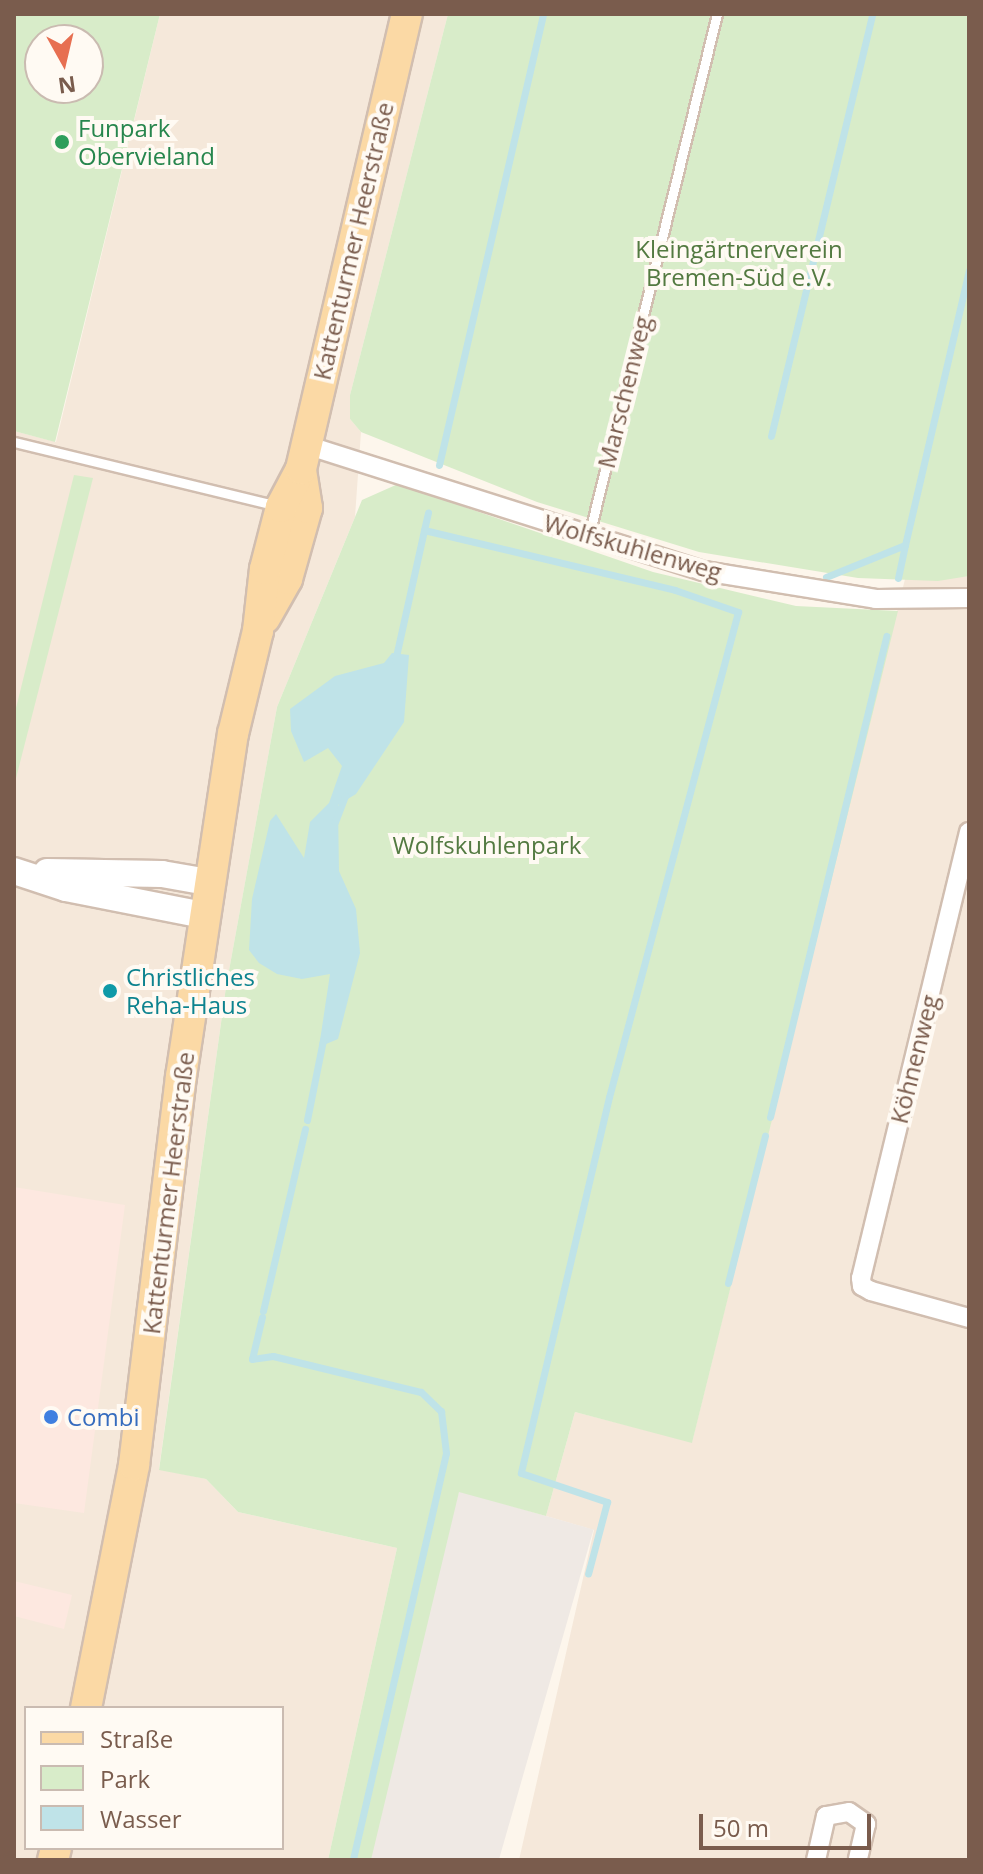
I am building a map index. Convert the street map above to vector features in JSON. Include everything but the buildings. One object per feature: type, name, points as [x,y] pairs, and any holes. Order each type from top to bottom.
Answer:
[{"type":"main road","name":"Kattenturmer Heerstraße","points":[[86,1706],[139,1435],[208,882],[233,734],[258,631],[265,569],[281,507],[303,457],[407,14]]},
{"type":"main road","name":"Kattenturmer Heerstraße","points":[[258,631],[287,579],[299,541],[307,508],[303,457]]},
{"type":"street","name":"Wolfskuhlenweg","points":[[303,457],[588,536],[655,559],[791,589],[876,599],[969,598]]},
{"type":"street","name":"Köhnenweg","points":[[969,832],[862,1286],[969,1318]]},
{"type":"street","points":[[17,872],[162,874],[208,882]]},
{"type":"street","points":[[17,872],[66,888],[204,915]]},
{"type":"street","points":[[816,1860],[826,1816],[849,1812],[866,1824],[858,1860]]},
{"type":"lane","name":"Marschenweg","points":[[588,536],[717,14]]},
{"type":"lane","points":[[14,442],[281,507]]},
{"type":"shaded area","points":[[160,14],[448,14],[350,395],[350,419],[361,432],[355,517],[277,707],[226,987],[159,1469],[206,1479],[238,1512],[397,1548],[328,1860],[14,1860],[14,431],[56,442]]},
{"type":"shaded area","points":[[969,576],[969,1860],[519,1860],[594,1530],[546,1516],[575,1412],[692,1442],[905,579]]},
{"type":"shaded area","points":[[14,1187],[125,1205],[84,1513],[14,1503]]},
{"type":"shaded area","points":[[459,1491],[594,1530],[499,1860],[371,1860],[355,1855]]},
{"type":"shaded area","points":[[14,1581],[72,1595],[64,1629],[14,1616]]},
{"type":"green space","points":[[14,14],[160,14],[55,442],[14,431]]},
{"type":"green space","name":"Kleingärtnerverein Bremen-Süd e.V.","points":[[448,14],[969,14],[969,576],[938,581],[858,578],[699,552],[537,502],[361,432],[350,419],[350,395]]},
{"type":"green space","points":[[74,475],[93,478],[14,786],[14,716]]},
{"type":"green space","name":"Wolfskuhlenpark","points":[[398,484],[653,572],[796,606],[898,611],[692,1443],[575,1412],[546,1516],[459,1492],[371,1860],[328,1860],[397,1548],[238,1512],[206,1479],[159,1470],[226,987],[277,707],[362,500]]},
{"type":"water","points":[[392,653],[409,655],[404,722],[356,794],[338,805],[339,871],[356,909],[360,953],[338,1039],[319,1047],[330,974],[302,979],[277,974],[259,963],[249,950],[252,899],[270,821],[276,814],[304,858],[310,822],[329,803],[342,766],[328,748],[304,762],[291,731],[290,709],[335,676],[384,663]]},
{"type":"waterway","points":[[439,465],[543,14]]},
{"type":"waterway","points":[[771,436],[872,14]]},
{"type":"waterway","points":[[826,577],[905,545],[969,270]]},
{"type":"waterway","points":[[424,530],[428,512]]},
{"type":"waterway","points":[[395,661],[424,530],[675,590],[738,612],[609,1097],[521,1473],[607,1502],[588,1574]]},
{"type":"waterway","points":[[898,578],[905,545]]},
{"type":"waterway","points":[[770,1117],[886,636]]},
{"type":"waterway","points":[[335,822],[345,796]]},
{"type":"waterway","points":[[307,1120],[323,1040]]},
{"type":"waterway","points":[[263,1311],[305,1129]]},
{"type":"waterway","points":[[728,1283],[765,1136]]},
{"type":"waterway","points":[[262,1317],[252,1359],[273,1356],[421,1392],[441,1411],[446,1453],[353,1860]]},
{"type":"place","name":"Funpark Obervieland","points":[[62,142]]},
{"type":"place","name":"Christliches Reha-Haus","points":[[110,991]]},
{"type":"place","name":"Combi","points":[[51,1417]]}]
